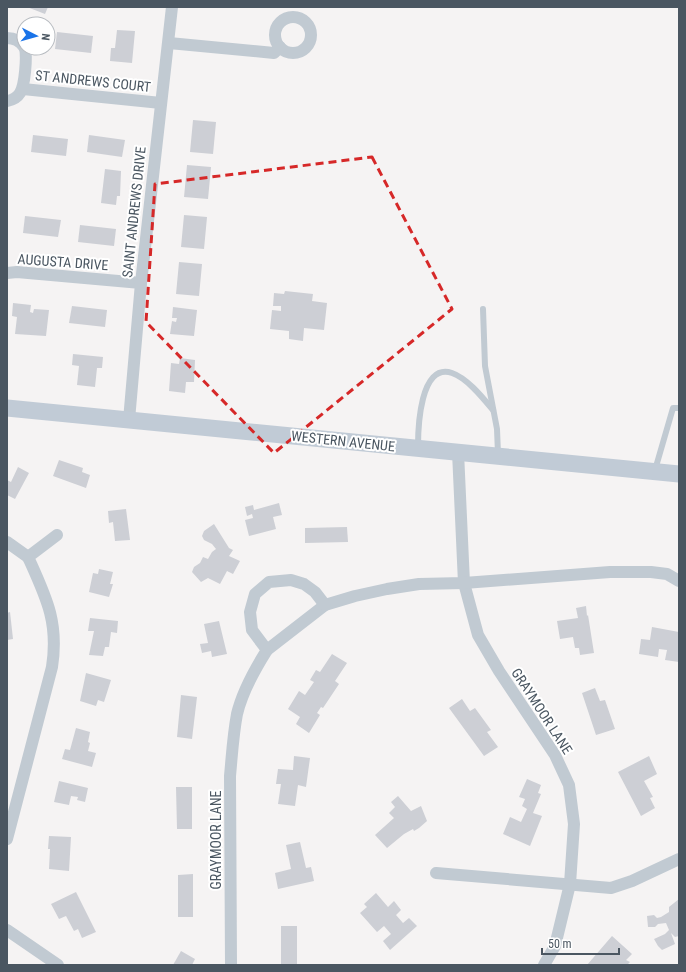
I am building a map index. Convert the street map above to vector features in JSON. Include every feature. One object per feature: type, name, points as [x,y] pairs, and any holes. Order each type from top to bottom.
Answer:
[{"type":"main road","name":"WESTERN AVENUE","points":[[7,408],[679,474]]},
{"type":"street","name":"SAINT ANDREWS DRIVE","points":[[129,420],[141,283],[172,7]]},
{"type":"street","points":[[169,43],[274,53],[280,47]]},
{"type":"street","name":"ST ANDREWS COURT","points":[[7,101],[16,98],[23,89],[26,56]]},
{"type":"street","name":"ST ANDREWS COURT","points":[[23,89],[161,103]]},
{"type":"street","name":"AUGUSTA DRIVE","points":[[7,273],[17,272],[141,283]]},
{"type":"street","name":"GRAYMOOR LANE","points":[[458,452],[464,582],[478,635],[499,671],[555,755],[569,786],[574,824],[570,884],[555,946],[544,965]]},
{"type":"street","points":[[28,557],[57,535]]},
{"type":"street","points":[[7,542],[28,557],[47,598],[51,612],[55,642],[52,667],[7,838]]},
{"type":"street","name":"GRAYMOOR LANE","points":[[231,965],[230,776],[232,745],[238,713],[254,672],[267,650],[325,605],[355,596],[387,589],[419,584],[610,572],[650,572],[667,574],[679,581]]},
{"type":"street","points":[[267,650],[252,630],[250,612],[255,594],[269,582],[291,580],[304,584],[315,592],[325,605]]},
{"type":"street","points":[[436,873],[611,888],[632,881],[679,859]]},
{"type":"street","points":[[7,930],[58,965]]},
{"type":"lane","points":[[483,309],[485,366],[497,429],[498,456]]},
{"type":"lane","points":[[418,448],[418,427],[425,395],[433,376],[439,373],[450,372],[456,375],[480,394],[493,410]]},
{"type":"lane","points":[[654,472],[672,408],[679,408]]},
{"type":"highlighted area","points":[[372,157],[452,309],[274,453],[146,322],[155,184]]},
{"type":"building","points":[[27,7],[48,7],[45,14]]},
{"type":"building","points":[[117,30],[135,31],[132,63],[110,61],[111,48],[115,48]]},
{"type":"building","points":[[57,32],[93,36],[91,53],[56,49]]},
{"type":"building","points":[[193,120],[216,122],[213,154],[190,152]]},
{"type":"building","points":[[33,135],[68,139],[66,156],[31,152]]},
{"type":"building","points":[[89,135],[125,140],[122,157],[87,152]]},
{"type":"building","points":[[187,165],[211,167],[208,199],[184,197]]},
{"type":"building","points":[[105,169],[121,171],[120,196],[117,196],[116,205],[101,203]]},
{"type":"building","points":[[184,215],[207,217],[204,249],[181,247]]},
{"type":"building","points":[[25,216],[61,220],[58,237],[23,233]]},
{"type":"building","points":[[80,225],[116,229],[114,246],[78,242]]},
{"type":"building","points":[[179,262],[202,264],[199,296],[176,294]]},
{"type":"building","points":[[285,291],[313,294],[312,301],[327,303],[324,330],[304,328],[303,341],[289,339],[289,331],[270,329],[272,310],[281,311],[281,306],[273,306],[274,293],[284,294]]},
{"type":"building","points":[[13,303],[31,305],[30,312],[33,313],[34,309],[49,310],[46,336],[15,334],[17,317],[12,316]]},
{"type":"building","points":[[72,306],[107,310],[105,327],[69,323]]},
{"type":"building","points":[[173,307],[197,310],[194,336],[170,334],[172,321],[176,322],[177,318],[172,318]]},
{"type":"building","points":[[73,354],[103,357],[102,368],[97,368],[95,387],[77,385],[79,366],[72,365]]},
{"type":"building","points":[[180,358],[195,360],[194,382],[186,382],[185,393],[169,391],[171,363],[179,364]]},
{"type":"building","points":[[59,460],[83,468],[82,472],[90,475],[86,488],[53,476]]},
{"type":"building","points":[[18,467],[29,473],[15,499],[7,495],[7,480],[11,482]]},
{"type":"building","points":[[279,503],[282,515],[273,517],[276,529],[249,536],[245,520],[253,518],[252,514],[247,516],[245,507],[253,505],[254,510]]},
{"type":"building","points":[[126,509],[130,540],[115,541],[113,522],[109,523],[108,511]]},
{"type":"building","points":[[214,524],[229,548],[233,550],[229,556],[240,561],[233,574],[227,571],[220,584],[208,578],[201,582],[192,572],[194,567],[200,563],[203,557],[208,559],[212,552],[216,549],[212,544],[204,540],[202,536],[204,531]]},
{"type":"building","points":[[347,527],[348,542],[305,543],[305,528]]},
{"type":"building","points":[[99,569],[113,572],[110,584],[113,584],[109,597],[89,592],[93,573],[98,574]]},
{"type":"building","points":[[586,606],[594,653],[580,655],[579,648],[575,648],[573,637],[560,639],[557,621],[578,618],[576,608]]},
{"type":"building","points":[[10,612],[13,639],[7,640],[7,613]]},
{"type":"building","points":[[90,618],[118,621],[117,633],[111,632],[109,647],[105,647],[103,656],[89,655],[94,631],[88,631]]},
{"type":"building","points":[[219,621],[227,654],[212,657],[211,651],[202,653],[200,644],[208,643],[204,624]]},
{"type":"building","points":[[652,627],[679,632],[679,662],[665,660],[667,650],[659,649],[658,657],[639,654],[641,639],[650,640]]},
{"type":"building","points":[[332,654],[347,663],[335,681],[339,684],[323,708],[321,707],[317,713],[320,715],[309,733],[296,724],[300,717],[288,709],[299,691],[305,695],[314,682],[310,680],[316,670],[320,672]]},
{"type":"building","points":[[86,673],[111,680],[104,702],[98,700],[96,706],[80,701]]},
{"type":"building","points":[[595,688],[600,701],[605,700],[615,729],[596,735],[582,693]]},
{"type":"building","points":[[181,695],[197,697],[192,739],[177,737]]},
{"type":"building","points":[[462,699],[470,711],[475,708],[491,730],[487,732],[498,747],[484,756],[449,708]]},
{"type":"building","points":[[76,728],[90,732],[88,751],[96,753],[92,767],[62,759],[65,749],[70,750]]},
{"type":"building","points":[[294,756],[310,758],[306,787],[298,785],[295,806],[278,804],[281,784],[276,784],[278,769],[293,770]]},
{"type":"building","points":[[649,756],[657,774],[644,781],[653,797],[650,798],[655,808],[641,816],[618,772]]},
{"type":"building","points":[[527,779],[541,785],[538,793],[541,794],[533,813],[542,816],[530,846],[503,834],[510,817],[521,822],[527,809],[522,806],[525,799],[519,797]]},
{"type":"building","points":[[59,781],[88,788],[85,802],[77,800],[78,797],[71,796],[69,805],[54,802]]},
{"type":"building","points":[[176,787],[192,787],[192,829],[177,829]]},
{"type":"building","points":[[398,796],[411,811],[421,806],[427,821],[414,831],[413,829],[404,834],[387,848],[375,835],[394,818],[389,813],[395,807],[391,802]]},
{"type":"building","points":[[49,836],[71,837],[69,871],[49,869]]},
{"type":"building","points":[[300,842],[306,868],[311,867],[314,881],[278,889],[275,873],[291,869],[286,845]]},
{"type":"building","points":[[193,874],[193,917],[178,917],[178,875]]},
{"type":"building","points":[[76,892],[96,932],[82,938],[78,929],[74,931],[66,916],[59,919],[51,904]]},
{"type":"building","points":[[376,893],[388,907],[394,901],[401,910],[396,915],[403,923],[409,918],[417,926],[390,950],[383,941],[391,934],[384,926],[377,932],[360,913],[367,907],[364,904]]},
{"type":"building","points":[[679,899],[679,936],[675,937],[671,933],[675,944],[662,950],[654,939],[665,934],[669,930],[666,923],[658,924],[655,927],[648,927],[647,916],[654,915],[657,918],[661,917],[669,912],[669,907]]},
{"type":"building","points":[[281,926],[297,926],[297,965],[281,965]]},
{"type":"building","points":[[612,936],[632,954],[626,960],[630,962],[627,965],[587,965]]},
{"type":"building","points":[[181,951],[195,959],[192,965],[173,965]]}]
